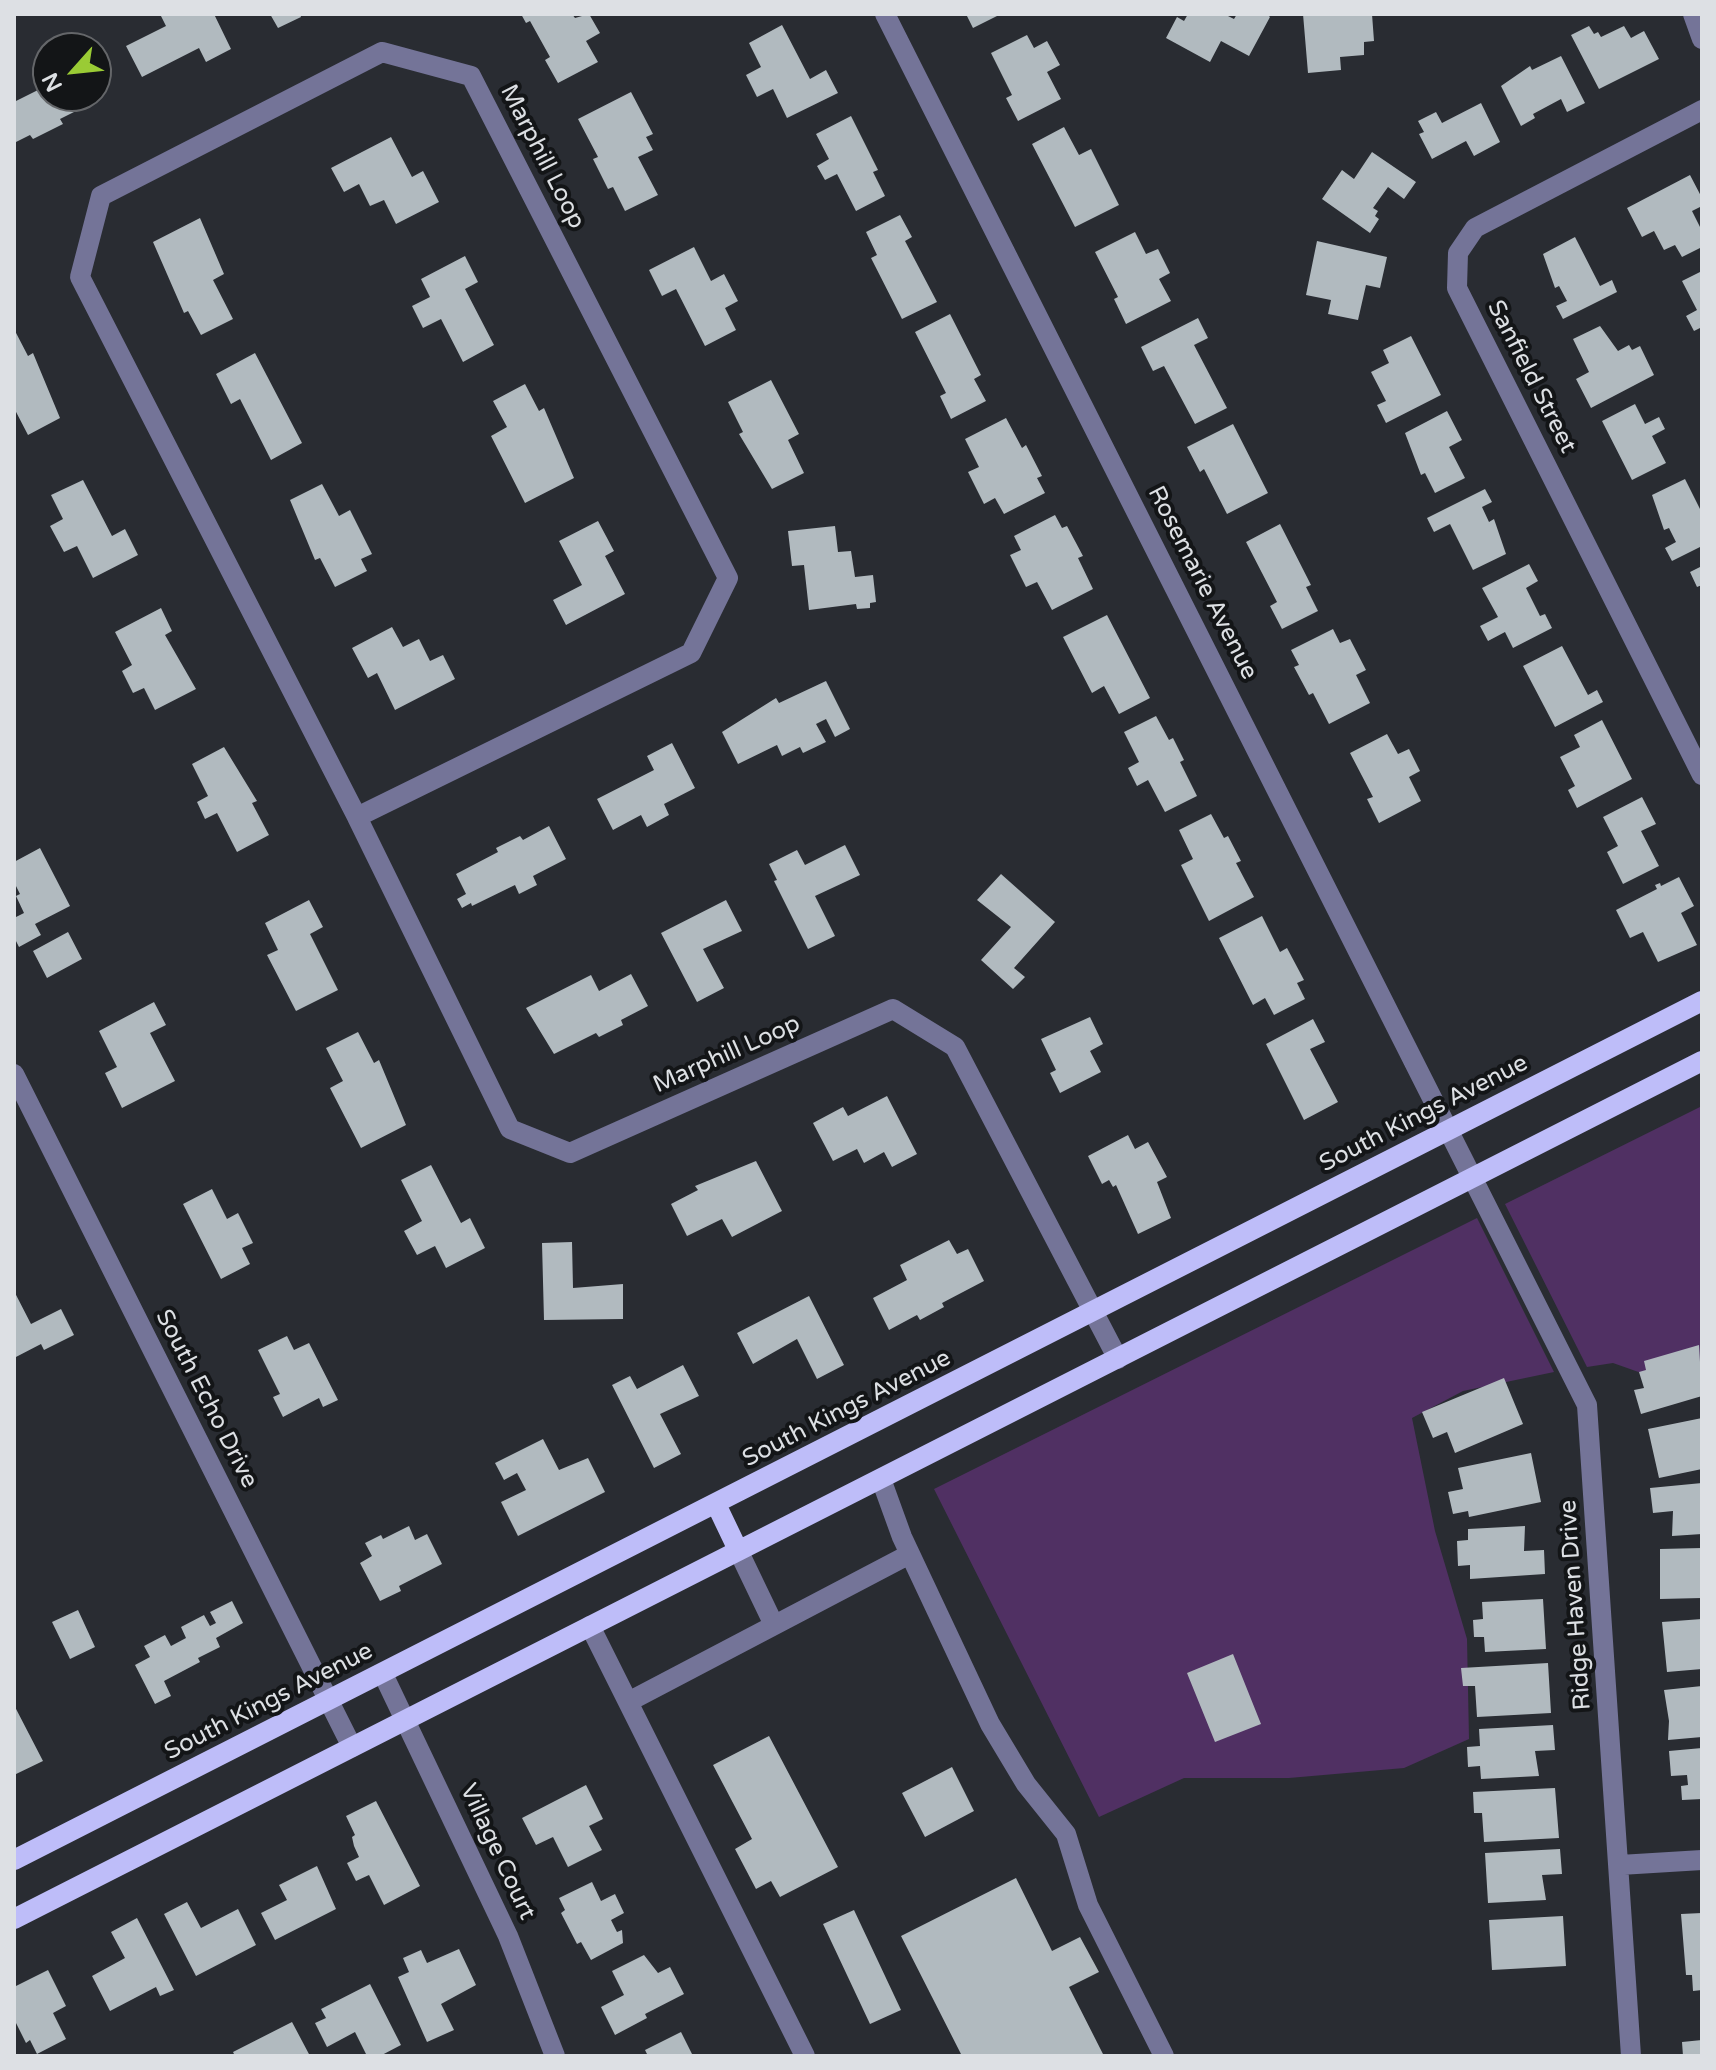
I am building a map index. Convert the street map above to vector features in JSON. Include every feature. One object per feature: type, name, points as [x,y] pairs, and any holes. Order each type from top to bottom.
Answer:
[{"type":"main road","name":"South Kings Avenue","points":[[14,1860],[1702,1001]]},
{"type":"main road","points":[[14,1919],[1702,1061]]},
{"type":"main road","points":[[716,1504],[738,1550]]},
{"type":"street","name":"Rosemarie Avenue","points":[[885,14],[1474,1176]]},
{"type":"street","points":[[1693,14],[1702,39]]},
{"type":"street","name":"Marphill Loop","points":[[357,817],[691,653],[728,578],[471,76],[382,52],[101,196],[80,277],[357,817],[510,1129],[570,1153],[893,1009],[955,1047],[1118,1359]]},
{"type":"street","name":"Sanfield Street","points":[[1702,110],[1475,228],[1458,253],[1457,288],[1702,775]]},
{"type":"street","name":"South Echo Drive","points":[[14,1074],[352,1747]]},
{"type":"street","name":"Ridge Haven Drive","points":[[1474,1176],[1587,1405],[1631,2056]]},
{"type":"street","points":[[881,1479],[910,1554],[990,1724],[1026,1784],[1066,1834],[1088,1905],[1164,2056]]},
{"type":"street","points":[[738,1550],[774,1625]]},
{"type":"street","points":[[628,1702],[910,1554]]},
{"type":"street","points":[[590,1626],[805,2056]]},
{"type":"street","name":"Village Court","points":[[383,1674],[508,1936],[555,2056]]},
{"type":"street","points":[[1620,1865],[1702,1860]]},
{"type":"shaded area","points":[[1702,1106],[1702,1381],[1681,1387],[1613,1363],[1587,1367],[1505,1204]]},
{"type":"shaded area","points":[[1477,1218],[1554,1372],[1463,1391],[1412,1418],[1435,1531],[1467,1639],[1469,1739],[1404,1768],[1289,1778],[1184,1778],[1099,1817],[934,1489]]},
{"type":"building","points":[[160,14],[214,14],[231,49],[206,62],[199,48],[142,77],[126,46],[166,26]]},
{"type":"building","points":[[270,14],[300,14],[301,17],[278,28]]},
{"type":"building","points":[[521,14],[572,14],[575,18],[589,14],[600,33],[586,41],[598,62],[558,83],[545,60],[550,57],[530,21],[526,23]]},
{"type":"building","points":[[966,14],[1001,14],[973,28]]},
{"type":"building","points":[[1188,14],[1224,14],[1234,19],[1237,14],[1267,14],[1270,17],[1249,56],[1221,41],[1210,62],[1166,38],[1177,17],[1184,21]]},
{"type":"building","points":[[1303,14],[1372,14],[1374,41],[1364,42],[1364,55],[1340,57],[1341,70],[1308,73]]},
{"type":"building","points":[[782,25],[810,79],[826,70],[838,93],[787,118],[773,89],[757,97],[746,75],[761,67],[749,43]]},
{"type":"building","points":[[1589,26],[1594,34],[1598,32],[1601,37],[1624,26],[1631,38],[1644,31],[1659,59],[1599,89],[1571,35]]},
{"type":"building","points":[[1027,35],[1034,48],[1047,41],[1060,65],[1047,72],[1061,99],[1018,121],[1006,98],[1012,95],[991,53]]},
{"type":"building","points":[[1561,56],[1585,103],[1567,112],[1561,99],[1533,114],[1535,118],[1521,126],[1501,86],[1530,66],[1532,70]]},
{"type":"building","points":[[631,92],[653,134],[646,137],[653,150],[638,157],[658,195],[625,211],[613,187],[608,189],[593,159],[598,157],[578,119]]},
{"type":"building","points":[[32,93],[32,112],[74,112],[60,119],[63,124],[33,139],[30,135],[14,143],[14,102]]},
{"type":"building","points":[[1481,103],[1500,142],[1474,156],[1466,141],[1432,159],[1419,134],[1424,132],[1418,121],[1436,112],[1442,123]]},
{"type":"building","points":[[851,116],[878,170],[873,172],[885,196],[856,211],[837,174],[825,180],[817,166],[829,159],[816,134]]},
{"type":"building","points":[[1064,127],[1079,155],[1091,149],[1119,205],[1075,227],[1032,144]]},
{"type":"building","points":[[391,137],[412,177],[423,171],[439,202],[396,224],[384,200],[370,206],[359,184],[344,192],[331,168]]},
{"type":"building","points":[[1372,152],[1416,182],[1404,199],[1388,187],[1373,208],[1378,211],[1375,216],[1379,219],[1370,233],[1322,199],[1342,170],[1354,179]]},
{"type":"building","points":[[1690,175],[1702,198],[1702,206],[1692,211],[1702,231],[1702,247],[1682,257],[1675,245],[1664,250],[1654,231],[1642,237],[1627,208]]},
{"type":"building","points":[[900,215],[912,237],[905,241],[937,302],[902,319],[871,258],[877,255],[866,232]]},
{"type":"building","points":[[200,218],[224,274],[213,280],[233,319],[201,335],[188,311],[184,313],[153,242]]},
{"type":"building","points":[[1135,232],[1146,254],[1158,249],[1170,273],[1159,279],[1171,301],[1126,324],[1114,299],[1118,297],[1095,252]]},
{"type":"building","points":[[1575,237],[1600,286],[1612,280],[1617,292],[1563,319],[1556,306],[1567,301],[1559,286],[1555,288],[1543,254]]},
{"type":"building","points":[[1317,241],[1387,257],[1380,288],[1366,285],[1358,320],[1328,314],[1331,300],[1306,295]]},
{"type":"building","points":[[694,247],[711,281],[724,274],[738,301],[725,308],[736,330],[705,346],[676,289],[662,296],[649,270]]},
{"type":"building","points":[[465,256],[478,282],[465,289],[494,345],[463,362],[441,319],[423,328],[412,306],[430,297],[421,279]]},
{"type":"building","points":[[1702,271],[1702,327],[1694,331],[1686,316],[1697,310],[1682,281]]},
{"type":"building","points":[[950,314],[981,375],[974,379],[986,401],[951,419],[940,396],[946,393],[915,332]]},
{"type":"building","points":[[1198,318],[1208,338],[1194,345],[1227,408],[1195,424],[1164,366],[1153,371],[1141,347]]},
{"type":"building","points":[[1600,326],[1618,351],[1629,345],[1632,350],[1640,346],[1654,375],[1591,408],[1576,379],[1589,372],[1573,339]]},
{"type":"building","points":[[14,329],[28,356],[33,353],[60,418],[28,435],[14,408]]},
{"type":"building","points":[[1411,336],[1441,395],[1386,423],[1377,405],[1386,401],[1371,372],[1389,363],[1383,350]]},
{"type":"building","points":[[255,353],[302,443],[271,460],[240,399],[231,404],[216,374]]},
{"type":"building","points":[[771,380],[799,434],[788,440],[804,473],[772,489],[739,434],[743,432],[728,402]]},
{"type":"building","points":[[525,384],[539,411],[544,408],[574,478],[525,503],[491,436],[507,427],[493,401]]},
{"type":"building","points":[[1635,404],[1645,424],[1659,417],[1665,429],[1652,436],[1666,463],[1632,480],[1602,421]]},
{"type":"building","points":[[1447,411],[1462,440],[1449,447],[1465,478],[1435,493],[1425,473],[1421,475],[1405,433]]},
{"type":"building","points":[[1006,418],[1022,448],[1026,445],[1042,476],[1037,478],[1045,493],[1004,514],[995,498],[984,504],[968,472],[979,467],[965,439]]},
{"type":"building","points":[[1233,424],[1268,493],[1227,514],[1204,469],[1200,472],[1187,447]]},
{"type":"building","points":[[1685,479],[1702,513],[1702,546],[1672,561],[1665,548],[1676,542],[1669,528],[1664,530],[1652,495]]},
{"type":"building","points":[[83,480],[112,536],[125,529],[138,555],[93,578],[77,546],[64,552],[50,526],[63,519],[51,495]]},
{"type":"building","points":[[322,484],[339,516],[350,510],[372,554],[361,559],[367,571],[335,587],[320,558],[315,560],[290,500]]},
{"type":"building","points":[[1485,489],[1492,502],[1482,507],[1489,522],[1494,519],[1506,554],[1473,570],[1450,524],[1434,532],[1427,518]]},
{"type":"building","points":[[1055,515],[1062,528],[1067,526],[1083,556],[1078,558],[1093,589],[1052,610],[1037,582],[1026,587],[1010,555],[1021,550],[1014,536]]},
{"type":"building","points":[[598,521],[614,551],[605,556],[625,594],[566,625],[553,600],[582,585],[559,541]]},
{"type":"building","points":[[1280,524],[1311,585],[1306,587],[1318,611],[1282,629],[1270,606],[1277,602],[1246,542]]},
{"type":"building","points":[[835,526],[838,552],[851,551],[855,577],[873,575],[876,602],[870,603],[870,608],[857,609],[856,604],[809,610],[804,565],[792,566],[788,531]]},
{"type":"building","points":[[1529,564],[1538,581],[1526,588],[1540,616],[1545,614],[1552,628],[1513,648],[1505,632],[1488,641],[1480,626],[1498,617],[1482,588]]},
{"type":"building","points":[[1702,566],[1702,585],[1697,587],[1690,572]]},
{"type":"building","points":[[161,608],[172,631],[165,635],[196,689],[155,710],[144,688],[133,693],[122,671],[132,665],[115,632]]},
{"type":"building","points":[[1107,615],[1150,698],[1119,714],[1104,686],[1092,693],[1063,637]]},
{"type":"building","points":[[392,627],[403,647],[419,639],[430,661],[443,655],[455,679],[395,710],[377,673],[368,678],[352,648]]},
{"type":"building","points":[[1333,629],[1340,643],[1350,639],[1366,670],[1356,675],[1370,703],[1329,724],[1313,693],[1309,695],[1294,667],[1299,665],[1291,650]]},
{"type":"building","points":[[1562,646],[1588,695],[1597,690],[1603,702],[1555,727],[1523,666]]},
{"type":"building","points":[[826,681],[850,729],[835,737],[826,719],[816,724],[826,742],[803,753],[800,747],[782,756],[777,745],[738,764],[722,732],[776,698],[779,703]]},
{"type":"building","points":[[1156,716],[1169,740],[1173,738],[1184,760],[1180,762],[1197,796],[1165,812],[1148,780],[1137,786],[1128,768],[1139,762],[1124,732]]},
{"type":"building","points":[[1602,720],[1632,779],[1577,808],[1568,790],[1575,786],[1560,757],[1580,747],[1574,735]]},
{"type":"building","points":[[1387,734],[1398,754],[1409,749],[1420,771],[1409,777],[1421,801],[1379,823],[1367,799],[1373,797],[1350,753]]},
{"type":"building","points":[[672,743],[695,788],[664,804],[669,815],[647,827],[641,815],[613,830],[597,799],[654,770],[647,756]]},
{"type":"building","points":[[224,747],[257,801],[252,803],[269,835],[237,852],[217,813],[205,819],[197,802],[208,796],[192,764]]},
{"type":"building","points":[[1642,797],[1656,824],[1641,831],[1659,866],[1623,884],[1607,852],[1618,846],[1603,817]]},
{"type":"building","points":[[1211,814],[1224,838],[1228,836],[1241,861],[1236,863],[1254,897],[1209,921],[1181,865],[1193,859],[1179,830]]},
{"type":"building","points":[[549,826],[566,859],[533,876],[537,885],[519,894],[515,885],[462,908],[457,899],[466,894],[456,874],[498,852],[496,848],[520,836],[523,840]]},
{"type":"building","points":[[845,845],[860,875],[815,896],[835,936],[808,949],[774,881],[777,880],[769,864],[797,850],[805,865]]},
{"type":"building","points":[[40,848],[70,906],[35,924],[41,935],[19,947],[14,937],[14,918],[24,913],[16,896],[20,894],[14,882],[14,862]]},
{"type":"building","points":[[1001,874],[1055,922],[1014,968],[1025,977],[1013,989],[981,960],[1011,927],[977,900]]},
{"type":"building","points":[[1679,877],[1694,906],[1681,913],[1697,945],[1658,962],[1643,932],[1630,938],[1616,910],[1657,889],[1655,885],[1660,883],[1661,886]]},
{"type":"building","points":[[309,900],[323,927],[310,934],[338,990],[296,1011],[267,955],[278,950],[265,923]]},
{"type":"building","points":[[726,900],[742,931],[703,949],[724,988],[697,1002],[661,933]]},
{"type":"building","points":[[1262,916],[1280,952],[1287,948],[1304,980],[1297,983],[1305,999],[1274,1015],[1265,998],[1253,1005],[1219,938]]},
{"type":"building","points":[[68,932],[82,959],[47,978],[33,951]]},
{"type":"building","points":[[631,974],[648,1006],[621,1020],[623,1025],[599,1037],[596,1033],[554,1054],[526,1008],[591,975],[599,991]]},
{"type":"building","points":[[154,1002],[166,1025],[150,1033],[175,1081],[122,1108],[105,1073],[117,1067],[99,1031]]},
{"type":"building","points":[[1090,1017],[1103,1044],[1090,1051],[1101,1072],[1060,1093],[1050,1073],[1056,1070],[1041,1039]]},
{"type":"building","points":[[1313,1019],[1325,1042],[1310,1049],[1338,1102],[1304,1120],[1266,1044]]},
{"type":"building","points":[[358,1032],[374,1063],[379,1060],[406,1125],[361,1148],[330,1088],[343,1081],[326,1048]]},
{"type":"building","points":[[887,1096],[917,1154],[892,1167],[884,1152],[864,1163],[857,1149],[833,1161],[813,1123],[843,1107],[848,1116]]},
{"type":"building","points":[[1128,1135],[1135,1149],[1148,1142],[1167,1177],[1157,1182],[1171,1218],[1138,1234],[1116,1185],[1113,1187],[1109,1180],[1102,1184],[1088,1156]]},
{"type":"building","points":[[756,1161],[782,1211],[732,1237],[722,1219],[687,1236],[671,1204],[698,1190],[695,1186]]},
{"type":"building","points":[[431,1165],[461,1223],[470,1218],[485,1248],[446,1268],[435,1246],[417,1255],[404,1231],[422,1221],[401,1180]]},
{"type":"building","points":[[212,1189],[227,1219],[238,1213],[253,1243],[242,1248],[250,1264],[221,1279],[183,1204]]},
{"type":"building","points":[[949,1240],[957,1254],[968,1249],[984,1281],[942,1303],[944,1307],[920,1320],[917,1315],[889,1330],[873,1298],[907,1280],[900,1265]]},
{"type":"building","points":[[572,1242],[573,1288],[623,1284],[623,1319],[544,1320],[542,1243]]},
{"type":"building","points":[[14,1291],[31,1324],[61,1309],[74,1335],[44,1350],[41,1344],[14,1358]]},
{"type":"building","points":[[809,1296],[844,1365],[817,1379],[797,1339],[753,1364],[737,1333]]},
{"type":"building","points":[[287,1336],[294,1350],[309,1343],[338,1400],[323,1407],[319,1398],[283,1417],[273,1397],[280,1394],[258,1350]]},
{"type":"building","points":[[1699,1345],[1702,1396],[1641,1414],[1634,1390],[1644,1388],[1639,1372],[1646,1370],[1644,1361]]},
{"type":"building","points":[[683,1365],[699,1396],[660,1414],[681,1454],[654,1468],[612,1385],[630,1376],[637,1389]]},
{"type":"building","points":[[1504,1378],[1523,1424],[1455,1453],[1447,1432],[1433,1438],[1422,1412]]},
{"type":"building","points":[[1702,1418],[1702,1469],[1659,1478],[1648,1429]]},
{"type":"building","points":[[543,1439],[559,1470],[588,1458],[605,1492],[518,1536],[501,1502],[526,1490],[517,1473],[504,1480],[495,1463]]},
{"type":"building","points":[[1531,1453],[1541,1502],[1469,1517],[1468,1511],[1453,1514],[1448,1492],[1463,1489],[1458,1468]]},
{"type":"building","points":[[1702,1483],[1702,1534],[1672,1536],[1673,1511],[1653,1513],[1650,1488]]},
{"type":"building","points":[[409,1526],[415,1540],[427,1534],[442,1564],[399,1586],[401,1591],[380,1601],[360,1563],[372,1556],[365,1543],[381,1535],[383,1539]]},
{"type":"building","points":[[1525,1526],[1524,1551],[1544,1550],[1545,1574],[1470,1579],[1470,1565],[1458,1566],[1457,1541],[1468,1540],[1468,1529]]},
{"type":"building","points":[[1702,1548],[1702,1598],[1660,1599],[1660,1549]]},
{"type":"building","points":[[1543,1599],[1546,1649],[1485,1652],[1484,1637],[1474,1637],[1473,1620],[1483,1619],[1482,1602]]},
{"type":"building","points":[[232,1601],[243,1623],[216,1638],[220,1647],[198,1658],[200,1662],[164,1681],[171,1696],[155,1704],[135,1665],[150,1657],[144,1646],[165,1635],[171,1646],[186,1638],[181,1627],[204,1615],[210,1626],[216,1623],[210,1612]]},
{"type":"building","points":[[78,1610],[95,1647],[70,1659],[52,1622]]},
{"type":"building","points":[[1702,1619],[1702,1669],[1667,1672],[1662,1622]]},
{"type":"building","points":[[1233,1654],[1261,1724],[1215,1742],[1187,1673]]},
{"type":"building","points":[[1548,1663],[1551,1713],[1477,1717],[1475,1686],[1463,1686],[1461,1668]]},
{"type":"building","points":[[1702,1686],[1702,1737],[1668,1740],[1669,1721],[1664,1690]]},
{"type":"building","points":[[14,1705],[43,1761],[14,1775]]},
{"type":"building","points":[[1553,1725],[1555,1750],[1535,1751],[1539,1776],[1481,1779],[1480,1766],[1468,1767],[1467,1747],[1480,1746],[1479,1729]]},
{"type":"building","points":[[769,1736],[838,1867],[780,1897],[771,1881],[756,1889],[735,1849],[752,1839],[713,1765]]},
{"type":"building","points":[[1702,1748],[1702,1799],[1682,1800],[1681,1786],[1688,1785],[1687,1775],[1671,1776],[1669,1751]]},
{"type":"building","points":[[952,1767],[974,1811],[925,1837],[902,1793]]},
{"type":"building","points":[[586,1785],[603,1819],[589,1826],[602,1850],[568,1867],[553,1837],[536,1845],[522,1818]]},
{"type":"building","points":[[1555,1788],[1559,1838],[1484,1842],[1482,1813],[1474,1813],[1473,1792]]},
{"type":"building","points":[[376,1801],[420,1886],[384,1905],[369,1875],[356,1881],[347,1863],[359,1857],[352,1837],[355,1835],[346,1816]]},
{"type":"building","points":[[1560,1849],[1562,1874],[1542,1875],[1546,1900],[1488,1903],[1485,1853]]},
{"type":"building","points":[[317,1866],[336,1909],[275,1940],[261,1913],[287,1900],[279,1885]]},
{"type":"building","points":[[1016,1878],[1052,1951],[1080,1937],[1099,1972],[1069,1987],[1104,2056],[962,2056],[901,1936]]},
{"type":"building","points":[[592,1882],[601,1901],[615,1894],[624,1913],[611,1920],[617,1932],[622,1930],[623,1943],[591,1960],[581,1942],[577,1944],[561,1913],[565,1910],[559,1898]]},
{"type":"building","points":[[187,1902],[201,1928],[238,1909],[256,1945],[196,1976],[164,1914]]},
{"type":"building","points":[[854,1910],[901,2010],[870,2024],[823,1924]]},
{"type":"building","points":[[1702,1913],[1702,1990],[1693,1991],[1692,1975],[1686,1975],[1681,1914]]},
{"type":"building","points":[[1563,1916],[1566,1966],[1492,1970],[1489,1920]]},
{"type":"building","points":[[137,1918],[174,1990],[160,1996],[156,1987],[110,2011],[92,1976],[125,1958],[111,1932]]},
{"type":"building","points":[[459,1949],[476,1985],[441,2004],[454,2030],[427,2042],[398,1977],[409,1972],[403,1958],[421,1950],[427,1963]]},
{"type":"building","points":[[644,1955],[658,1973],[670,1967],[684,1994],[645,2014],[647,2018],[615,2035],[601,2007],[624,1995],[612,1971]]},
{"type":"building","points":[[48,1970],[66,2006],[53,2013],[66,2039],[37,2054],[30,2040],[26,2043],[14,2019],[14,1987]]},
{"type":"building","points":[[370,1984],[401,2045],[380,2056],[367,2056],[355,2032],[327,2047],[315,2023],[326,2018],[321,2009]]},
{"type":"building","points":[[292,2022],[310,2056],[235,2056],[233,2052]]},
{"type":"building","points":[[681,2032],[693,2056],[648,2056],[645,2050]]},
{"type":"building","points":[[1702,2040],[1702,2056],[1683,2056],[1682,2042]]}]
